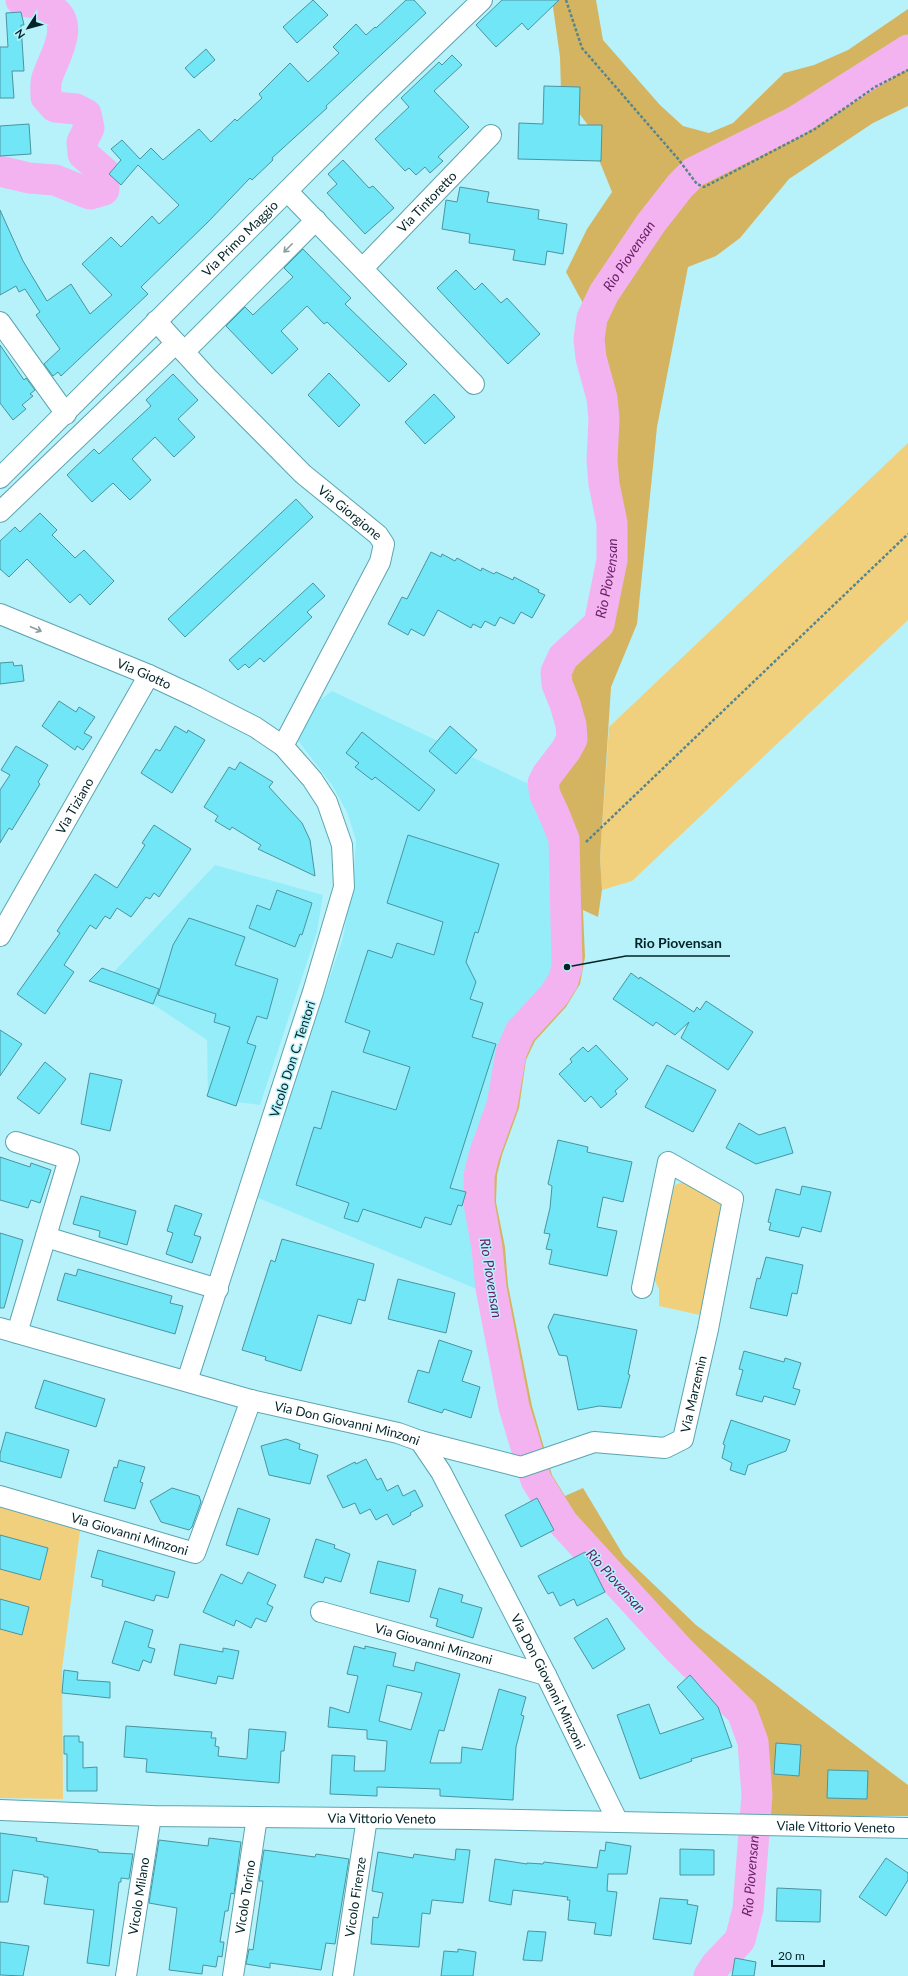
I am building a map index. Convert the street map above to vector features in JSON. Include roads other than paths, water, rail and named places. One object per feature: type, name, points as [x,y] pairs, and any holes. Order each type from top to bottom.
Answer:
[{"type":"street","name":"Via Primo Maggio","points":[[0,478],[66,414],[156,321],[288,192],[375,103],[482,0]]},
{"type":"street","name":"Via Tintoretto","points":[[363,268],[491,135]]},
{"type":"street","points":[[288,192],[474,384]]},
{"type":"street","points":[[0,512],[316,220]]},
{"type":"street","name":"Via Giorgione","points":[[156,321],[303,474],[378,535],[384,544],[380,562],[283,746]]},
{"type":"street","points":[[0,322],[66,414]]},
{"type":"street","name":"Via Giotto","points":[[0,614],[149,675],[255,727],[283,746]]},
{"type":"street","name":"Via Tiziano","points":[[0,936],[149,675]]},
{"type":"street","name":"Vicolo Don C. Tentori","points":[[187,1382],[313,992],[344,887],[342,845],[327,802],[312,779],[283,746]]},
{"type":"street","points":[[8,1331],[46,1237],[69,1159],[16,1142]]},
{"type":"street","name":"Via Marzemin","points":[[420,1441],[521,1467],[594,1442],[665,1448],[683,1439],[708,1329],[733,1199],[668,1162],[642,1288]]},
{"type":"street","points":[[46,1237],[218,1289]]},
{"type":"street","name":"Via Don Giovanni Minzoni","points":[[8,1331],[251,1400],[398,1433],[420,1441],[441,1472],[546,1675],[618,1822]]},
{"type":"street","name":"Via Giovanni Minzoni","points":[[0,1496],[195,1553],[251,1400]]},
{"type":"street","name":"Via Giovanni Minzoni","points":[[321,1612],[546,1675]]},
{"type":"street","name":"Via Vittorio Veneto","points":[[0,1810],[151,1816],[764,1824]]},
{"type":"street","name":"Vicolo Milano","points":[[126,1976],[151,1816]]},
{"type":"street","name":"Vicolo Torino","points":[[233,1976],[258,1817]]},
{"type":"street","name":"Vicolo Firenze","points":[[344,1976],[367,1818]]},
{"type":"street","name":"Viale Vittorio Veneto","points":[[764,1824],[908,1828]]},
{"type":"waterway","points":[[0,171],[29,178],[55,180],[90,194],[104,190],[104,172],[83,154],[82,142],[89,128],[86,114],[76,109],[55,107],[46,97],[47,78],[58,50],[63,31],[61,22],[57,14],[48,7],[21,0]]},
{"type":"waterway","name":"Rio Piovensan","points":[[709,1976],[716,1965],[740,1940],[748,1909],[757,1795],[753,1742],[742,1712],[679,1650],[563,1523],[536,1480],[514,1407],[491,1288],[487,1248],[479,1203],[479,1176],[484,1155],[502,1105],[511,1053],[520,1032],[554,995],[563,981],[567,967],[564,839],[545,795],[543,783],[572,739],[571,725],[557,684],[556,672],[563,657],[599,624],[612,560],[612,523],[604,484],[602,460],[604,419],[602,398],[591,358],[589,339],[592,318],[604,293],[651,223],[680,186],[694,172],[796,121],[908,50]]},
{"type":"place","name":"Rio Piovensan","points":[[567,967]]}]
